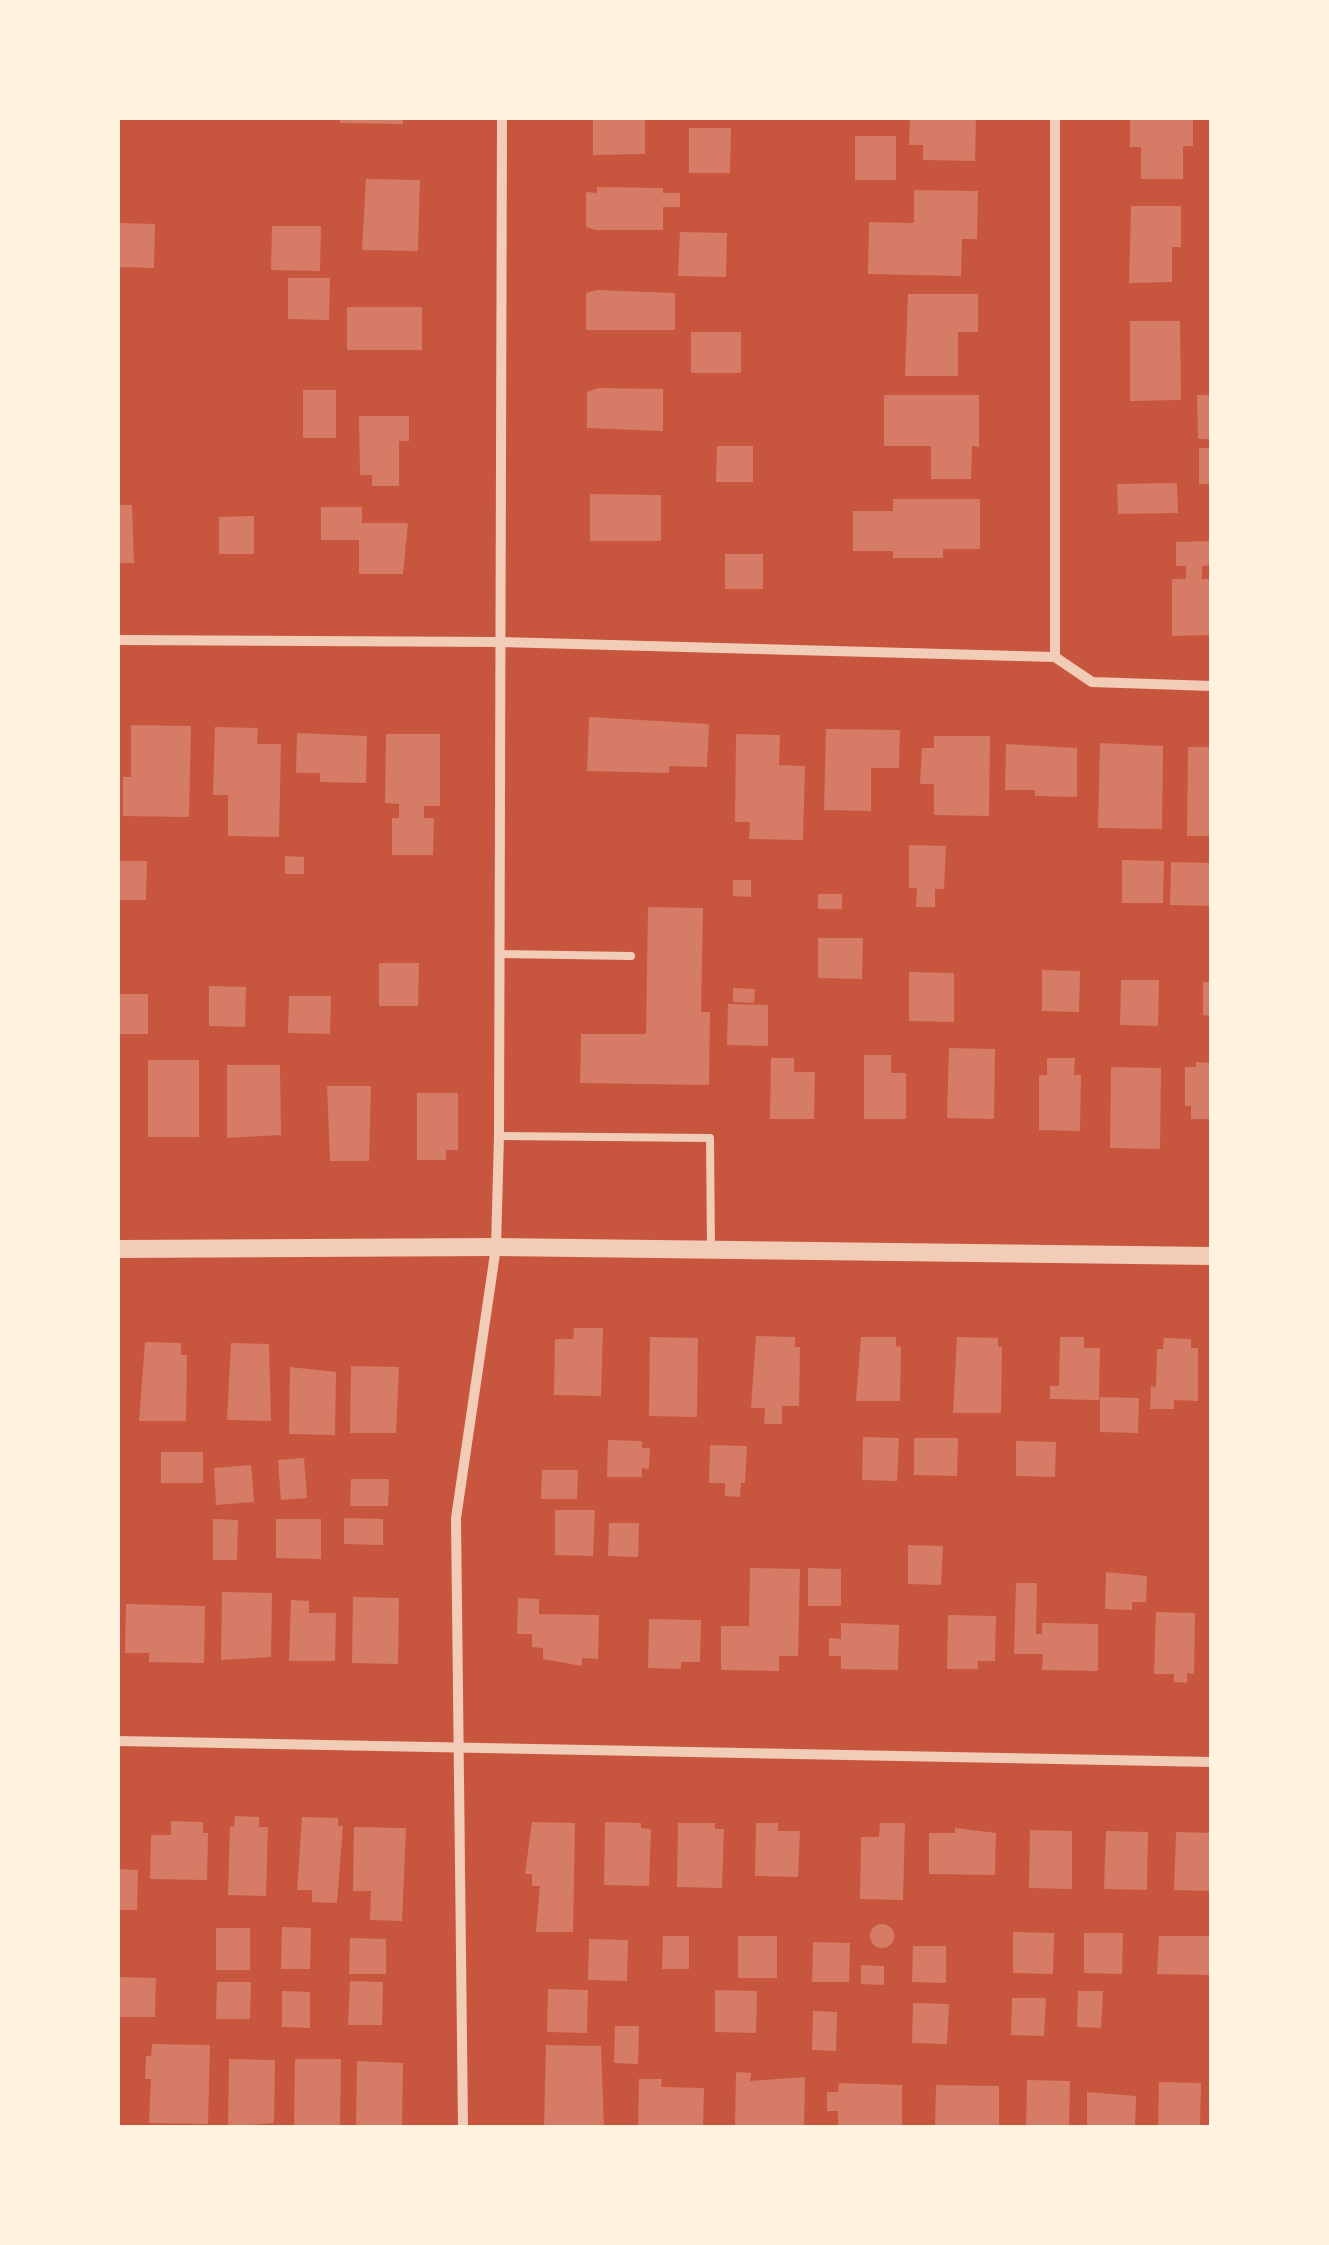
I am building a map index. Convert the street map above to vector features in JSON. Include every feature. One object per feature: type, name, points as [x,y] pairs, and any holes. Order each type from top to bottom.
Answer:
[{"type":"street","points":[[463,2128],[456,1518],[496,1246],[502,118]]},
{"type":"street","points":[[1055,118],[1056,657]]},
{"type":"street","points":[[118,640],[500,642],[1056,657],[1092,682],[1212,686]]},
{"type":"street","points":[[118,1248],[496,1246],[1212,1256]]},
{"type":"street","points":[[118,1742],[456,1745],[1212,1762]]},
{"type":"lane","points":[[500,954],[631,956]]},
{"type":"lane","points":[[499,1136],[710,1138],[711,1250]]},
{"type":"building","points":[[340,118],[403,118],[403,124],[340,123]]},
{"type":"building","points":[[593,118],[645,118],[645,154],[593,155]]},
{"type":"building","points":[[910,118],[976,118],[975,161],[923,160],[923,145],[909,145]]},
{"type":"building","points":[[1130,118],[1193,118],[1193,146],[1183,146],[1183,179],[1141,179],[1141,147],[1130,147]]},
{"type":"building","points":[[689,128],[731,128],[730,173],[689,173]]},
{"type":"building","points":[[855,136],[896,136],[896,180],[855,180]]},
{"type":"building","points":[[366,179],[420,180],[418,251],[362,250]]},
{"type":"building","points":[[597,187],[663,188],[663,193],[680,193],[680,207],[663,207],[663,230],[596,230],[586,227],[586,192],[597,193]]},
{"type":"building","points":[[914,190],[978,191],[977,239],[962,239],[961,276],[868,274],[869,222],[914,223]]},
{"type":"building","points":[[1131,206],[1181,206],[1181,247],[1172,247],[1172,282],[1129,283]]},
{"type":"building","points":[[118,223],[155,224],[154,268],[118,267]]},
{"type":"building","points":[[272,226],[321,226],[320,271],[271,270]]},
{"type":"building","points":[[680,232],[727,233],[726,277],[678,276]]},
{"type":"building","points":[[288,278],[330,278],[329,320],[288,319]]},
{"type":"building","points":[[586,293],[675,293],[675,330],[586,330]]},
{"type":"building","points":[[908,294],[978,294],[978,332],[958,332],[958,376],[905,376]]},
{"type":"building","points":[[347,307],[422,307],[422,350],[347,350]]},
{"type":"building","points":[[1130,321],[1180,321],[1181,400],[1130,401]]},
{"type":"building","points":[[691,332],[741,332],[741,373],[691,373]]},
{"type":"building","points":[[598,388],[663,389],[663,431],[587,428],[587,392]]},
{"type":"building","points":[[303,390],[336,390],[336,438],[303,438]]},
{"type":"building","points":[[884,395],[979,395],[979,447],[972,446],[971,479],[931,479],[931,446],[884,446]]},
{"type":"building","points":[[1197,395],[1212,395],[1212,439],[1198,439]]},
{"type":"building","points":[[359,416],[409,416],[409,441],[399,441],[399,486],[372,486],[372,475],[360,475]]},
{"type":"building","points":[[717,446],[753,446],[753,482],[716,482]]},
{"type":"building","points":[[1199,448],[1212,448],[1212,484],[1199,484]]},
{"type":"building","points":[[1177,483],[1178,513],[1118,514],[1117,484]]},
{"type":"building","points":[[590,494],[661,495],[661,541],[590,541]]},
{"type":"building","points":[[893,499],[980,499],[980,549],[943,549],[943,558],[893,558],[893,551],[853,551],[853,511],[893,511]]},
{"type":"building","points":[[118,505],[132,505],[134,563],[118,563]]},
{"type":"building","points":[[321,507],[362,507],[362,523],[408,523],[403,574],[359,574],[359,540],[321,540]]},
{"type":"building","points":[[254,516],[254,554],[219,554],[219,517]]},
{"type":"building","points":[[1212,541],[1212,565],[1202,566],[1202,579],[1212,579],[1212,635],[1172,636],[1172,579],[1186,579],[1186,566],[1176,566],[1176,542]]},
{"type":"building","points":[[725,554],[763,554],[763,589],[725,589]]},
{"type":"building","points":[[589,717],[709,724],[707,767],[669,766],[669,773],[587,771]]},
{"type":"building","points":[[131,725],[191,726],[189,817],[123,816],[123,777],[131,777]]},
{"type":"building","points":[[215,727],[258,728],[257,744],[281,744],[279,837],[228,836],[228,795],[213,795]]},
{"type":"building","points":[[826,729],[900,730],[899,768],[871,768],[871,811],[824,810]]},
{"type":"building","points":[[297,733],[367,736],[366,783],[320,782],[320,773],[296,773]]},
{"type":"building","points":[[386,734],[440,734],[440,806],[424,806],[424,818],[434,818],[433,855],[392,855],[392,818],[399,818],[399,804],[385,803]]},
{"type":"building","points":[[736,734],[780,735],[779,765],[805,766],[803,840],[749,839],[750,822],[735,822]]},
{"type":"building","points":[[934,736],[990,736],[989,816],[934,815],[934,784],[920,784],[922,748],[934,748]]},
{"type":"building","points":[[1100,743],[1163,746],[1162,829],[1098,828]]},
{"type":"building","points":[[1006,744],[1077,748],[1077,797],[1035,796],[1035,790],[1005,790]]},
{"type":"building","points":[[1188,747],[1212,747],[1212,836],[1187,836]]},
{"type":"building","points":[[909,845],[946,846],[944,889],[935,889],[935,907],[916,907],[917,888],[909,888]]},
{"type":"building","points":[[285,856],[304,857],[304,874],[285,874]]},
{"type":"building","points":[[1122,860],[1164,861],[1163,903],[1122,903]]},
{"type":"building","points":[[118,861],[147,861],[146,900],[118,900]]},
{"type":"building","points":[[1171,862],[1212,863],[1212,906],[1170,905]]},
{"type":"building","points":[[733,880],[751,880],[751,897],[733,896]]},
{"type":"building","points":[[818,894],[842,894],[842,909],[818,909]]},
{"type":"building","points":[[648,907],[703,908],[701,1012],[710,1012],[709,1085],[580,1083],[581,1034],[646,1034]]},
{"type":"building","points":[[818,938],[863,938],[862,979],[818,978]]},
{"type":"building","points":[[379,963],[419,963],[418,1006],[379,1006]]},
{"type":"building","points":[[1042,970],[1080,971],[1079,1012],[1042,1011]]},
{"type":"building","points":[[909,972],[954,973],[954,1022],[909,1021]]},
{"type":"building","points":[[1121,980],[1159,980],[1158,1026],[1120,1025]]},
{"type":"building","points":[[1203,982],[1212,982],[1212,1016],[1203,1015]]},
{"type":"building","points":[[209,986],[246,987],[245,1027],[209,1026]]},
{"type":"building","points":[[733,988],[755,989],[754,1003],[733,1002]]},
{"type":"building","points":[[118,994],[148,994],[148,1034],[118,1034]]},
{"type":"building","points":[[289,996],[331,996],[330,1034],[288,1033]]},
{"type":"building","points":[[728,1004],[768,1005],[768,1046],[727,1045]]},
{"type":"building","points":[[949,1048],[995,1049],[994,1119],[947,1118]]},
{"type":"building","points":[[864,1055],[891,1055],[891,1073],[906,1073],[906,1119],[864,1119]]},
{"type":"building","points":[[771,1058],[794,1058],[794,1072],[815,1072],[814,1119],[770,1119]]},
{"type":"building","points":[[1047,1058],[1075,1058],[1074,1075],[1081,1075],[1080,1131],[1039,1130],[1039,1075],[1047,1075]]},
{"type":"building","points":[[148,1060],[199,1060],[199,1137],[148,1137]]},
{"type":"building","points":[[1196,1062],[1212,1063],[1212,1119],[1191,1119],[1191,1106],[1185,1106],[1185,1067],[1196,1067]]},
{"type":"building","points":[[227,1065],[280,1065],[281,1135],[227,1138]]},
{"type":"building","points":[[1111,1067],[1161,1068],[1160,1149],[1110,1148]]},
{"type":"building","points":[[327,1086],[371,1086],[369,1161],[330,1161]]},
{"type":"building","points":[[417,1093],[458,1093],[458,1150],[446,1150],[446,1160],[417,1160]]},
{"type":"building","points":[[574,1328],[603,1328],[601,1396],[554,1395],[555,1339],[573,1339]]},
{"type":"building","points":[[756,1336],[795,1337],[795,1347],[800,1347],[799,1406],[782,1406],[782,1424],[764,1424],[765,1408],[751,1408]]},
{"type":"building","points":[[650,1337],[698,1338],[697,1417],[649,1416]]},
{"type":"building","points":[[861,1337],[896,1337],[896,1346],[901,1347],[900,1401],[856,1401]]},
{"type":"building","points":[[957,1337],[998,1338],[998,1347],[1002,1347],[1001,1413],[953,1413]]},
{"type":"building","points":[[1060,1337],[1084,1337],[1084,1348],[1100,1348],[1099,1400],[1050,1399],[1050,1386],[1059,1386]]},
{"type":"building","points":[[1164,1338],[1191,1339],[1191,1348],[1198,1348],[1198,1401],[1174,1400],[1174,1409],[1150,1409],[1151,1386],[1156,1387],[1157,1349],[1163,1349]]},
{"type":"building","points":[[145,1342],[181,1343],[181,1355],[187,1355],[186,1421],[139,1421]]},
{"type":"building","points":[[231,1343],[269,1344],[271,1421],[227,1420]]},
{"type":"building","points":[[351,1366],[399,1367],[396,1433],[350,1433]]},
{"type":"building","points":[[290,1367],[336,1372],[335,1435],[289,1434]]},
{"type":"building","points":[[1100,1397],[1139,1398],[1138,1433],[1100,1432]]},
{"type":"building","points":[[863,1437],[899,1438],[897,1481],[862,1480]]},
{"type":"building","points":[[914,1438],[958,1438],[957,1476],[914,1475]]},
{"type":"building","points":[[608,1440],[642,1441],[642,1448],[650,1448],[649,1469],[642,1468],[642,1477],[607,1477]]},
{"type":"building","points":[[1016,1441],[1056,1442],[1055,1477],[1016,1476]]},
{"type":"building","points":[[710,1445],[747,1446],[745,1483],[741,1483],[740,1497],[725,1496],[725,1483],[709,1483]]},
{"type":"building","points":[[161,1452],[203,1452],[203,1483],[161,1483]]},
{"type":"building","points":[[304,1458],[307,1498],[281,1500],[278,1460]]},
{"type":"building","points":[[251,1465],[254,1502],[216,1505],[214,1468]]},
{"type":"building","points":[[542,1470],[578,1470],[577,1499],[541,1499]]},
{"type":"building","points":[[351,1479],[389,1479],[388,1506],[350,1506]]},
{"type":"building","points":[[555,1510],[595,1510],[593,1556],[555,1555]]},
{"type":"building","points":[[344,1518],[383,1519],[383,1545],[344,1544]]},
{"type":"building","points":[[213,1519],[238,1520],[237,1560],[213,1560]]},
{"type":"building","points":[[276,1519],[321,1519],[321,1559],[276,1558]]},
{"type":"building","points":[[609,1523],[639,1523],[638,1557],[608,1556]]},
{"type":"building","points":[[908,1545],[943,1546],[941,1585],[908,1584]]},
{"type":"building","points":[[750,1568],[800,1569],[798,1656],[779,1656],[779,1671],[721,1670],[721,1626],[749,1626]]},
{"type":"building","points":[[808,1568],[841,1569],[841,1606],[808,1606]]},
{"type":"building","points":[[1106,1572],[1147,1576],[1146,1602],[1132,1602],[1132,1610],[1105,1609]]},
{"type":"building","points":[[1016,1583],[1037,1583],[1036,1634],[1042,1634],[1042,1623],[1098,1624],[1098,1671],[1042,1670],[1043,1654],[1014,1654]]},
{"type":"building","points":[[222,1592],[272,1593],[271,1657],[221,1660]]},
{"type":"building","points":[[353,1597],[399,1598],[398,1664],[352,1663]]},
{"type":"building","points":[[518,1598],[539,1599],[539,1614],[599,1615],[598,1659],[582,1658],[582,1666],[543,1659],[543,1648],[532,1647],[532,1634],[517,1634]]},
{"type":"building","points":[[291,1600],[309,1601],[309,1613],[336,1613],[335,1661],[289,1661]]},
{"type":"building","points":[[126,1604],[205,1606],[204,1663],[149,1662],[149,1653],[125,1653]]},
{"type":"building","points":[[1156,1612],[1195,1613],[1194,1674],[1187,1673],[1187,1683],[1174,1682],[1174,1674],[1154,1674]]},
{"type":"building","points":[[948,1615],[996,1616],[995,1661],[978,1661],[978,1669],[947,1669]]},
{"type":"building","points":[[649,1619],[701,1620],[700,1662],[681,1662],[681,1669],[648,1668]]},
{"type":"building","points":[[841,1623],[899,1625],[898,1670],[841,1669],[841,1656],[829,1656],[829,1638],[841,1639]]},
{"type":"building","points":[[235,1816],[259,1817],[259,1827],[268,1827],[266,1896],[228,1895],[230,1826],[234,1827]]},
{"type":"building","points":[[302,1817],[338,1818],[338,1826],[343,1826],[337,1903],[312,1902],[312,1890],[297,1890]]},
{"type":"building","points":[[171,1821],[203,1822],[203,1833],[208,1833],[207,1880],[150,1879],[151,1835],[171,1835]]},
{"type":"building","points":[[532,1822],[575,1823],[573,1932],[536,1932],[540,1886],[532,1886],[532,1874],[525,1874]]},
{"type":"building","points":[[605,1822],[641,1823],[641,1828],[651,1829],[649,1886],[604,1885]]},
{"type":"building","points":[[678,1823],[715,1823],[715,1829],[724,1829],[722,1888],[677,1887]]},
{"type":"building","points":[[756,1823],[778,1823],[778,1831],[800,1831],[798,1877],[755,1876]]},
{"type":"building","points":[[880,1823],[905,1823],[903,1900],[860,1899],[861,1837],[879,1837]]},
{"type":"building","points":[[354,1827],[406,1828],[402,1921],[370,1920],[371,1891],[353,1891]]},
{"type":"building","points":[[955,1828],[996,1833],[995,1875],[929,1874],[929,1833],[955,1833]]},
{"type":"building","points":[[1030,1830],[1072,1831],[1072,1889],[1029,1888]]},
{"type":"building","points":[[1106,1831],[1148,1832],[1147,1890],[1104,1889]]},
{"type":"building","points":[[1176,1832],[1212,1833],[1212,1891],[1174,1890]]},
{"type":"building","points":[[118,1869],[138,1870],[137,1910],[118,1910]]},
{"type":"building","points":[[882,1924],[894,1936],[882,1948],[870,1936]]},
{"type":"building","points":[[282,1927],[311,1928],[310,1969],[281,1969]]},
{"type":"building","points":[[216,1928],[250,1928],[250,1970],[216,1970]]},
{"type":"building","points":[[1013,1932],[1054,1933],[1053,1974],[1013,1973]]},
{"type":"building","points":[[1084,1933],[1123,1933],[1122,1974],[1084,1973]]},
{"type":"building","points":[[663,1936],[689,1936],[689,1969],[662,1969]]},
{"type":"building","points":[[738,1936],[777,1936],[777,1978],[738,1978]]},
{"type":"building","points":[[1159,1936],[1212,1936],[1212,1975],[1157,1974]]},
{"type":"building","points":[[350,1938],[386,1939],[386,1974],[349,1974]]},
{"type":"building","points":[[589,1939],[628,1940],[627,1981],[588,1980]]},
{"type":"building","points":[[813,1942],[850,1943],[849,1982],[812,1982]]},
{"type":"building","points":[[913,1946],[946,1946],[946,1983],[912,1982]]},
{"type":"building","points":[[861,1965],[884,1966],[884,1985],[861,1984]]},
{"type":"building","points":[[118,1977],[156,1978],[155,2017],[118,2017]]},
{"type":"building","points":[[350,1981],[383,1982],[382,2025],[348,2025]]},
{"type":"building","points":[[217,1982],[251,1982],[250,2019],[216,2019]]},
{"type":"building","points":[[548,1989],[588,1990],[587,2033],[547,2032]]},
{"type":"building","points":[[715,1990],[757,1991],[756,2033],[715,2032]]},
{"type":"building","points":[[282,1991],[310,1992],[310,2028],[282,2027]]},
{"type":"building","points":[[1078,1991],[1103,1991],[1101,2028],[1077,2027]]},
{"type":"building","points":[[1012,1998],[1046,1998],[1044,2036],[1011,2035]]},
{"type":"building","points":[[913,2003],[949,2004],[947,2044],[912,2043]]},
{"type":"building","points":[[813,2011],[837,2012],[836,2051],[812,2050]]},
{"type":"building","points":[[615,2026],[639,2026],[638,2064],[614,2063]]},
{"type":"building","points":[[152,2044],[210,2045],[208,2124],[149,2123],[151,2079],[145,2079],[146,2056],[151,2056]]},
{"type":"building","points":[[546,2045],[601,2046],[604,2128],[544,2128]]},
{"type":"building","points":[[229,2059],[275,2060],[274,2123],[228,2127]]},
{"type":"building","points":[[295,2059],[341,2059],[340,2125],[294,2128]]},
{"type":"building","points":[[357,2061],[403,2063],[402,2128],[356,2126]]},
{"type":"building","points":[[736,2072],[751,2073],[750,2081],[805,2077],[804,2128],[735,2128]]},
{"type":"building","points":[[639,2079],[662,2079],[661,2087],[704,2088],[703,2128],[638,2128]]},
{"type":"building","points":[[1027,2080],[1070,2081],[1069,2128],[1026,2128]]},
{"type":"building","points":[[1159,2082],[1201,2083],[1200,2128],[1158,2128]]},
{"type":"building","points":[[839,2083],[902,2085],[902,2128],[838,2128],[838,2111],[827,2111],[827,2092],[838,2092]]},
{"type":"building","points":[[936,2085],[999,2086],[999,2128],[935,2128]]},
{"type":"building","points":[[1087,2092],[1136,2096],[1135,2128],[1087,2128]]}]
